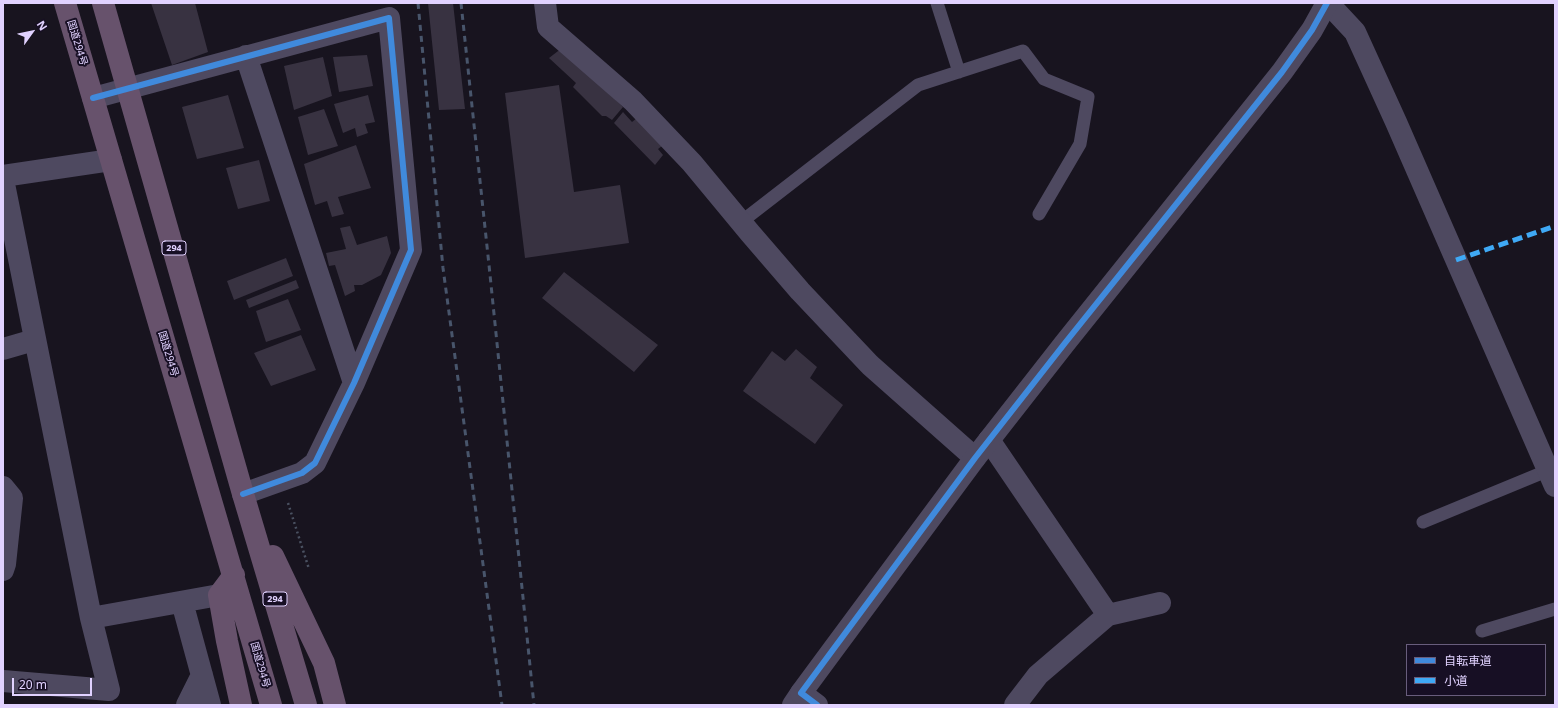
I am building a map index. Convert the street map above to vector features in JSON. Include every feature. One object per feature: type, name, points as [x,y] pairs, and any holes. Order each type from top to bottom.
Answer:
[{"type":"highway","name":"国道294号","points":[[65,3],[271,705]]},
{"type":"highway","name":"294","points":[[103,3],[306,705]]},
{"type":"highway","points":[[244,494],[324,662],[335,705]]},
{"type":"highway","points":[[234,575],[219,595],[241,705]]},
{"type":"street","points":[[545,3],[548,28],[633,101],[692,163],[800,291],[870,365],[975,458]]},
{"type":"street","points":[[804,701],[975,458],[1282,72],[1312,30],[1327,3],[1356,32],[1552,478]]},
{"type":"street","points":[[93,98],[388,18],[411,250],[354,383],[315,463],[302,473],[244,494]]},
{"type":"street","points":[[246,56],[354,383]]},
{"type":"street","points":[[3,176],[111,160]]},
{"type":"street","points":[[3,179],[34,340],[91,618],[109,690],[3,681]]},
{"type":"street","points":[[3,349],[34,340]]},
{"type":"street","points":[[989,440],[1108,615]]},
{"type":"street","points":[[3,487],[12,498],[5,564],[3,570]]},
{"type":"street","points":[[91,618],[219,595]]},
{"type":"street","points":[[182,602],[210,705]]},
{"type":"street","points":[[1015,705],[1038,675],[1108,615],[1160,604]]},
{"type":"street","points":[[187,705],[202,675]]},
{"type":"lane","points":[[937,3],[959,72]]},
{"type":"lane","points":[[741,222],[918,85],[1023,51],[1044,79],[1088,97],[1080,144],[1039,214]]},
{"type":"lane","points":[[1423,522],[1552,478]]},
{"type":"lane","points":[[1482,631],[1555,609]]},
{"type":"building","points":[[151,3],[195,3],[208,52],[172,65]]},
{"type":"building","points":[[428,3],[453,3],[465,109],[439,110]]},
{"type":"building","points":[[562,48],[623,107],[612,120],[606,116],[602,116],[573,87],[576,83],[549,58]]},
{"type":"building","points":[[367,55],[373,86],[339,92],[333,57]]},
{"type":"building","points":[[323,57],[332,96],[294,110],[284,66]]},
{"type":"building","points":[[559,85],[574,192],[620,185],[629,243],[525,258],[505,93]]},
{"type":"building","points":[[228,95],[244,148],[197,159],[182,107]]},
{"type":"building","points":[[368,95],[375,122],[365,124],[368,133],[357,137],[355,128],[343,133],[334,104]]},
{"type":"building","points":[[324,109],[338,146],[308,155],[298,117]]},
{"type":"building","points":[[623,112],[632,122],[637,118],[662,146],[658,149],[663,155],[655,165],[614,123]]},
{"type":"building","points":[[356,145],[371,188],[338,197],[344,214],[332,217],[327,201],[315,205],[304,164]]},
{"type":"building","points":[[259,160],[270,201],[238,209],[226,168]]},
{"type":"building","points":[[350,226],[357,245],[387,236],[391,253],[381,275],[362,285],[354,285],[355,291],[345,296],[335,265],[329,266],[326,253],[346,249],[340,228]]},
{"type":"building","points":[[286,258],[293,276],[234,300],[227,281]]},
{"type":"building","points":[[564,272],[658,345],[634,372],[542,298]]},
{"type":"building","points":[[296,280],[299,288],[249,308],[246,300]]},
{"type":"building","points":[[288,299],[301,330],[266,342],[256,311]]},
{"type":"building","points":[[301,335],[316,370],[271,386],[254,353]]},
{"type":"building","points":[[796,349],[817,367],[810,378],[843,405],[815,444],[743,391],[772,351],[785,361]]},
{"type":"railway","points":[[418,3],[443,268],[502,705]]},
{"type":"railway","points":[[461,3],[534,705]]},
{"type":"marked path","points":[[1456,260],[1555,226]]},
{"type":"cycle path","points":[[817,705],[801,693],[975,458],[1282,72],[1312,30],[1327,3]]},
{"type":"cycle path","points":[[93,98],[389,18],[411,250],[354,383],[315,463],[302,473],[243,494]]}]
